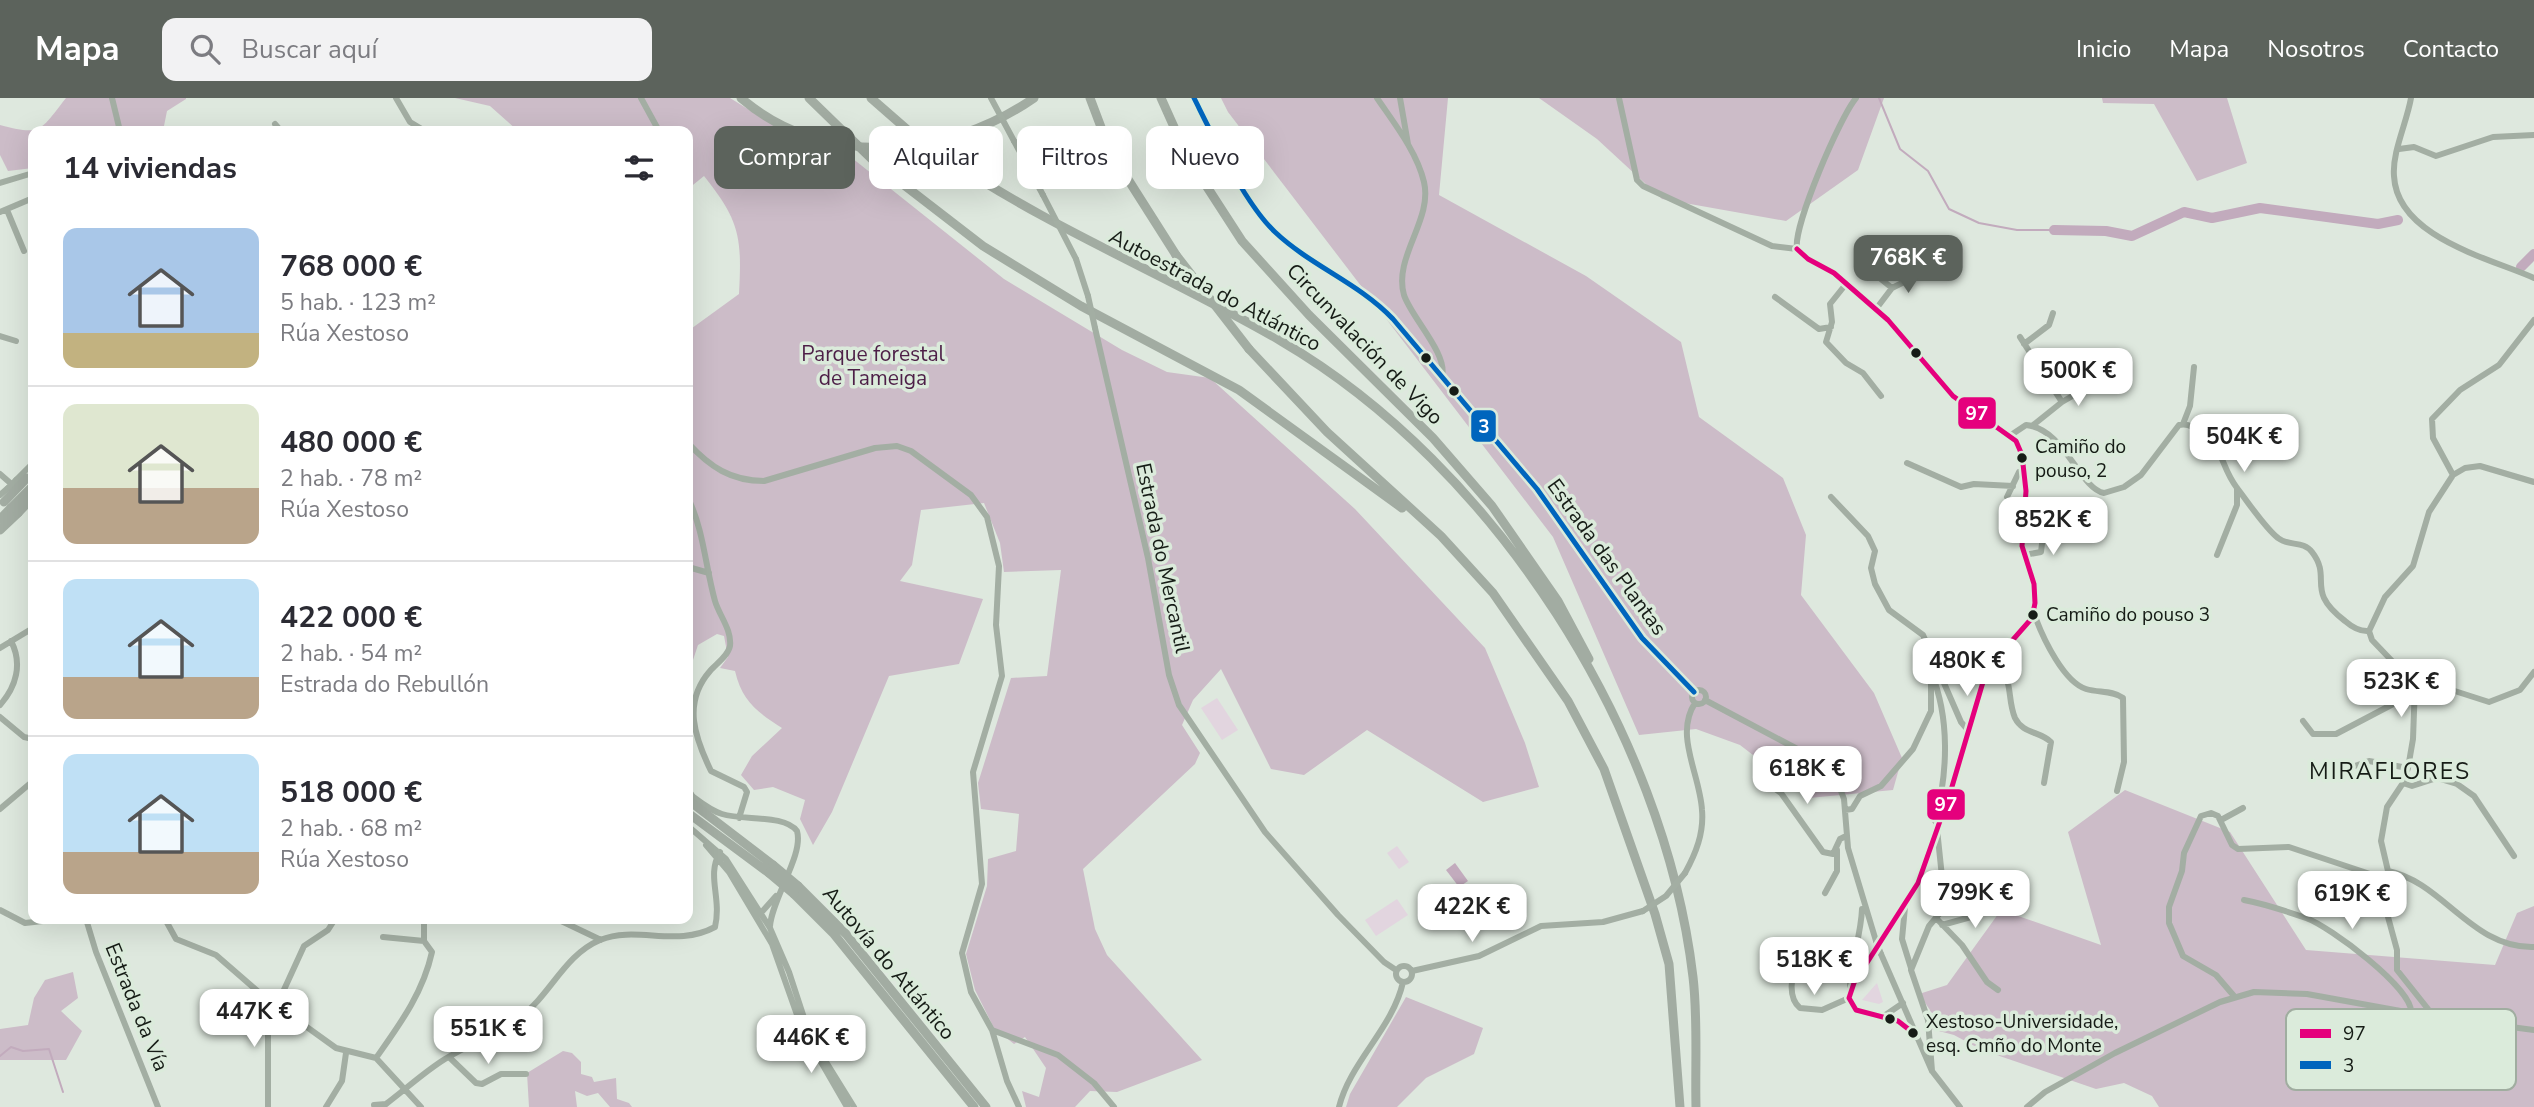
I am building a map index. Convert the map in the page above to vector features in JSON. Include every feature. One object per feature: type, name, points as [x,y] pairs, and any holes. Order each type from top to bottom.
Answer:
[{"type":"highway","points":[[741,98],[788,127],[826,141],[849,146],[899,148],[965,136],[1010,115],[1034,98]]},
{"type":"highway","points":[[809,98],[878,164],[1005,259],[1080,306],[1239,390],[1441,536]]},
{"type":"highway","name":"Autoestrada do Atlántico","points":[[871,98],[911,133],[985,185],[1090,243],[1282,342],[1352,390],[1388,420],[1467,496],[1512,551],[1598,680],[1623,731],[1671,863],[1693,977],[1696,1107]]},
{"type":"highway","points":[[1090,98],[1110,151],[1176,255],[1250,349],[1327,432],[1441,536],[1508,615],[1568,701],[1604,769],[1655,914],[1669,964],[1680,1107]]},
{"type":"highway","name":"Circunvalación de Vigo","points":[[1161,98],[1187,156],[1242,241],[1309,315],[1433,438],[1492,506],[1558,601],[1582,642],[1598,680]]},
{"type":"highway","points":[[0,519],[7,505],[28,482]]},
{"type":"highway","points":[[7,505],[28,499]]},
{"type":"highway","points":[[0,530],[7,505]]},
{"type":"highway","name":"Autovía do Atlántico","points":[[693,799],[846,934],[986,1107]]},
{"type":"highway","name":"Autovía do Atlántico","points":[[693,816],[771,869]]},
{"type":"highway","name":"Autovía do Atlántico","points":[[796,890],[974,1107]]},
{"type":"street","points":[[112,98],[119,126]]},
{"type":"street","points":[[396,98],[410,121],[418,126]]},
{"type":"street","points":[[641,98],[656,126]]},
{"type":"street","name":"Estrada do Mercantil","points":[[991,98],[1076,259],[1088,296],[1148,558],[1169,675],[1179,705],[1265,832],[1338,915],[1384,962],[1396,970]]},
{"type":"street","name":"Estrada das Plantas","points":[[1194,98],[1265,222],[1296,249],[1384,310],[1537,489],[1642,638],[1694,692],[1704,691],[1705,700]]},
{"type":"street","points":[[1377,98],[1408,145],[1424,181],[1425,199],[1401,278],[1405,298],[1441,361],[1442,376]]},
{"type":"street","points":[[1400,98],[1408,145]]},
{"type":"street","points":[[1619,98],[1637,180],[1643,186],[1772,246],[1797,249],[1846,284],[1899,330],[1946,390],[2011,435],[2020,447],[2026,491],[2024,555],[2034,583],[2035,603],[2032,618],[1993,663],[1983,682],[1918,883],[1849,996],[1822,1010],[1800,1008],[1794,1001],[1792,979],[1799,964]]},
{"type":"street","points":[[1797,249],[1799,223],[1836,131],[1856,98]]},
{"type":"street","points":[[2411,98],[2393,177],[2404,209],[2447,242],[2534,278]]},
{"type":"street","points":[[2399,149],[2414,146],[2436,156],[2493,137],[2534,135]]},
{"type":"street","points":[[0,183],[28,175]]},
{"type":"street","points":[[24,251],[3,211],[28,200]]},
{"type":"street","points":[[1875,309],[1892,288],[1910,279],[1920,263]]},
{"type":"street","points":[[1866,267],[1892,288]]},
{"type":"street","points":[[1846,284],[1830,304],[1831,327],[1826,342],[1846,363],[1863,373],[1881,396]]},
{"type":"street","points":[[1774,297],[1819,328],[1831,327]]},
{"type":"street","points":[[2053,313],[2049,325],[2022,341],[2062,402]]},
{"type":"street","points":[[2453,474],[2433,438],[2432,419],[2460,390],[2499,365],[2534,320]]},
{"type":"street","points":[[0,336],[16,341]]},
{"type":"street","points":[[2032,426],[2057,442],[2091,485],[2104,493],[2134,482],[2183,424],[2190,407],[2194,366]]},
{"type":"street","points":[[2011,435],[2020,427],[2032,426],[2062,402],[2112,373]]},
{"type":"street","points":[[2183,424],[2206,436],[2219,448],[2237,488],[2278,539],[2302,544],[2313,553],[2320,570],[2320,591],[2325,604],[2352,626],[2369,631]]},
{"type":"street","points":[[693,448],[721,473],[745,481],[764,481],[875,448],[897,446],[911,450],[981,505],[996,547],[999,566],[996,625],[1002,676],[973,772],[982,884],[962,953],[971,992],[992,1030],[1007,1081],[1020,1107]]},
{"type":"street","points":[[1907,463],[1961,487],[1974,484],[2013,486]]},
{"type":"street","points":[[2428,1009],[2397,970],[2397,950],[2388,917],[2388,871],[2381,841],[2387,807],[2403,783],[2408,768],[2415,689],[2372,640],[2369,631],[2385,597],[2413,566],[2429,512],[2453,474],[2480,466],[2534,482]]},
{"type":"street","points":[[7,505],[8,488],[28,468]]},
{"type":"street","points":[[2007,497],[2019,472],[2023,471]]},
{"type":"street","points":[[0,474],[19,491],[28,504]]},
{"type":"street","points":[[2217,555],[2237,505],[2237,488]]},
{"type":"street","points":[[1830,498],[1868,536],[1875,551],[1871,568],[1875,584],[1889,610],[1920,631],[1961,722],[1967,729]]},
{"type":"street","points":[[693,509],[699,522],[715,600],[730,636],[730,647],[706,675],[693,716]]},
{"type":"street","points":[[2024,555],[2041,552],[2044,527]]},
{"type":"street","points":[[693,568],[709,573]]},
{"type":"street","points":[[2032,618],[2036,619],[2049,648],[2075,683],[2090,690],[2113,692],[2123,698],[2124,762],[2117,791]]},
{"type":"street","points":[[0,649],[28,631]]},
{"type":"street","points":[[0,705],[12,690],[16,672],[18,657],[11,641]]},
{"type":"street","points":[[1845,810],[1852,808],[1860,796],[1881,786],[1913,749],[1930,714],[1928,666],[1931,656]]},
{"type":"street","points":[[1993,663],[2008,677],[2014,716],[2020,726],[2051,742],[2044,783]]},
{"type":"street","points":[[1911,970],[1929,926],[1936,918],[1945,883],[1935,821],[1941,783],[1944,724],[1937,686],[1928,666]]},
{"type":"street","points":[[2303,721],[2313,734],[2336,734],[2415,689],[2436,685],[2489,702],[2513,695],[2534,672]]},
{"type":"street","points":[[1412,971],[1479,956],[1541,926],[1603,922],[1643,911],[1666,896],[1685,873],[1697,848],[1702,824],[1701,797],[1686,732],[1687,720],[1695,703],[1694,692]]},
{"type":"street","points":[[1695,703],[1705,700],[1818,760],[1836,778],[1842,790],[1846,836],[1862,903],[1876,941],[1932,1071],[1960,1107]]},
{"type":"street","points":[[0,717],[16,732],[28,737]]},
{"type":"street","points":[[693,727],[711,771],[744,787],[747,792],[746,803],[739,814]]},
{"type":"street","points":[[2324,777],[2369,761],[2408,768]]},
{"type":"street","points":[[2403,783],[2412,786],[2437,778],[2468,791],[2514,856]]},
{"type":"street","points":[[1766,782],[1781,793],[1823,852],[1829,854],[1837,850]]},
{"type":"street","points":[[0,809],[28,785]]},
{"type":"street","points":[[693,798],[722,814],[781,820],[797,831],[796,852],[772,912],[770,928]]},
{"type":"street","points":[[2221,820],[2243,808]]},
{"type":"street","points":[[2234,996],[2216,975],[2183,956],[2169,923],[2169,908],[2180,880],[2190,834],[2205,814],[2211,813],[2221,820],[2232,845],[2238,849],[2289,847],[2388,880]]},
{"type":"street","points":[[693,831],[719,854],[770,928],[789,972],[810,1036],[854,1107]]},
{"type":"street","points":[[1825,893],[1837,871],[1840,839],[1846,836]]},
{"type":"street","points":[[719,854],[772,944],[793,1006],[814,1054],[848,1107]]},
{"type":"street","points":[[374,1105],[386,1104],[449,1057],[522,1016],[555,975],[601,940],[648,935],[682,938],[700,935],[715,927],[719,910],[712,869],[719,854]]},
{"type":"street","points":[[2388,871],[2415,880],[2481,933],[2514,945],[2534,947]]},
{"type":"street","points":[[729,872],[761,914],[786,974],[793,1006]]},
{"type":"street","points":[[753,901],[760,904],[778,895]]},
{"type":"street","points":[[761,914],[771,900]]},
{"type":"street","points":[[2244,900],[2309,919],[2334,933],[2397,986],[2410,1001],[2411,1009]]},
{"type":"street","points":[[1862,903],[1861,935],[1850,976],[1849,996],[1856,1010],[1900,1022],[1916,1035]]},
{"type":"street","points":[[1905,905],[1902,939],[1928,1020],[1932,1071]]},
{"type":"street","points":[[1941,925],[1978,915],[1986,905]]},
{"type":"street","points":[[0,910],[28,923]]},
{"type":"street","points":[[761,914],[772,912]]},
{"type":"street","points":[[1936,918],[1962,945],[1987,982],[1998,990]]},
{"type":"street","name":"Estrada da Vía","points":[[88,924],[96,952],[158,1107]]},
{"type":"street","points":[[168,924],[176,939],[216,955],[279,1007],[346,1053],[363,1053],[376,1058],[421,1107]]},
{"type":"street","points":[[268,1107],[268,1026],[279,1007],[304,946],[328,930],[332,924]]},
{"type":"street","points":[[376,1058],[417,999],[432,952],[424,941],[424,924]]},
{"type":"street","points":[[567,924],[601,940]]},
{"type":"street","points":[[383,937],[424,941]]},
{"type":"street","points":[[1403,982],[1396,978],[1396,970],[1406,966],[1412,971]]},
{"type":"street","points":[[1339,1107],[1349,1082],[1397,999],[1403,982],[1411,978],[1412,971]]},
{"type":"street","points":[[2027,1107],[2045,1092],[2082,1070],[2234,996],[2254,992],[2292,992],[2389,1009]]},
{"type":"street","points":[[1884,1016],[1903,1003]]},
{"type":"street","points":[[1893,1010],[1900,1022]]},
{"type":"street","points":[[1900,1022],[1910,1019]]},
{"type":"street","points":[[2516,1028],[2534,1030]]},
{"type":"street","points":[[992,1030],[1058,1055],[1094,1083],[1114,1107]]},
{"type":"street","points":[[326,1107],[342,1081],[346,1053]]},
{"type":"street","points":[[449,1057],[476,1083],[482,1084],[501,1074],[526,1074]]},
{"type":"shaded area","points":[[1217,698],[1238,730],[1222,740],[1201,708]]},
{"type":"shaded area","points":[[1397,846],[1409,862],[1399,869],[1387,853]]},
{"type":"shaded area","points":[[1455,863],[1468,881],[1459,887],[1446,870]]},
{"type":"shaded area","points":[[1397,899],[1408,915],[1376,936],[1365,920]]},
{"type":"shaded area","points":[[1877,983],[1883,1002],[1879,1004],[1862,1000]]},
{"type":"green space","points":[[66,98],[186,98],[167,111],[164,126],[42,126]]},
{"type":"green space","name":"Parque forestal de Tameiga","points":[[455,98],[730,98],[777,126],[714,126],[714,189],[855,189],[855,160],[869,172],[869,189],[891,189],[1004,279],[1122,350],[1167,372],[1210,378],[1355,509],[1485,648],[1525,743],[1539,787],[1483,802],[1367,730],[1304,775],[1271,769],[1221,669],[1193,700],[1182,725],[1200,753],[1195,764],[1083,869],[1095,929],[1107,955],[1202,1060],[1117,1092],[1090,1091],[1075,1107],[1026,1107],[1022,1091],[1039,1097],[1046,1068],[1025,1037],[1014,1044],[994,1028],[975,990],[966,954],[987,886],[988,859],[1016,851],[1019,814],[981,809],[978,783],[1011,678],[1047,676],[1061,570],[1004,572],[1000,543],[984,503],[921,510],[912,565],[900,581],[983,599],[959,664],[889,676],[832,812],[813,845],[800,819],[805,800],[773,787],[754,790],[741,775],[752,756],[782,728],[765,717],[746,698],[735,671],[720,668],[728,657],[724,636],[717,634],[698,645],[693,660],[693,327],[739,294],[739,243],[732,218],[704,176],[693,185],[693,126],[512,126],[490,106]]},
{"type":"green space","points":[[1221,98],[1448,98],[1439,195],[1586,276],[1681,342],[1699,417],[1783,478],[1806,535],[1801,595],[1874,693],[1902,758],[1893,790],[1809,798],[1740,745],[1696,729],[1639,735],[1553,537],[1264,159],[1264,126],[1239,126]]},
{"type":"green space","points":[[1539,98],[1884,98],[1858,170],[1786,221],[1662,199],[1597,139]]},
{"type":"green space","points":[[2102,98],[2227,98],[2247,163],[2197,181],[2154,104],[2103,103]]},
{"type":"green space","points":[[0,125],[28,130],[28,169],[8,171],[0,155]]},
{"type":"green space","points":[[2125,790],[2230,832],[2306,950],[2495,965],[2517,913],[2534,906],[2534,1107],[2159,1107],[2152,1096],[2124,1083],[2096,1089],[1982,1050],[1954,1035],[1931,1029],[1930,1010],[1919,994],[1947,985],[2001,910],[2101,945],[2068,832]]},
{"type":"green space","points":[[73,972],[78,998],[61,1011],[82,1031],[66,1060],[0,1060],[0,1029],[28,1025],[34,998],[45,980]]},
{"type":"green space","points":[[1406,997],[1483,1028],[1474,1054],[1426,1078],[1397,1107],[1346,1107],[1350,1094]]},
{"type":"green space","points":[[563,1051],[572,1053],[581,1062],[581,1074],[592,1077],[594,1082],[616,1078],[617,1099],[629,1103],[632,1107],[610,1107],[598,1093],[587,1096],[575,1091],[577,1107],[529,1107],[527,1073]]},
{"type":"waterway","points":[[1879,98],[1900,149],[1928,171],[1949,209],[1979,223],[2017,230],[2054,230]]},
{"type":"waterway","points":[[2054,230],[2106,231],[2132,236],[2184,212],[2212,218],[2260,208],[2378,224],[2398,220]]},
{"type":"waterway","points":[[2521,267],[2534,254]]},
{"type":"waterway","points":[[0,1056],[11,1047],[23,1051],[49,1049],[63,1092]]},
{"type":"transit line","name":"3","points":[[1194,98],[1230,169],[1264,220],[1289,244],[1365,295],[1393,319],[1537,489],[1642,638],[1694,692]]},
{"type":"transit line","name":"97","points":[[1797,249],[1808,259],[1834,273],[1888,320],[1953,396],[2016,441],[2022,455],[2026,491],[2022,546],[2034,584],[2035,603],[2032,618],[1996,659],[1983,682],[1951,790],[1918,883],[1854,983],[1849,998],[1856,1010],[1898,1021],[1916,1035]]},
{"type":"place","name":"Camiño do pouso, 2","points":[[2022,458]]},
{"type":"place","name":"Camiño do pouso 3","points":[[2033,615]]},
{"type":"place","name":"Xestoso-Universidade, esq. Cmño do Monte","points":[[1913,1033]]},
{"type":"district","name":"MIRAFLORES","points":[[2390,771]]}]
